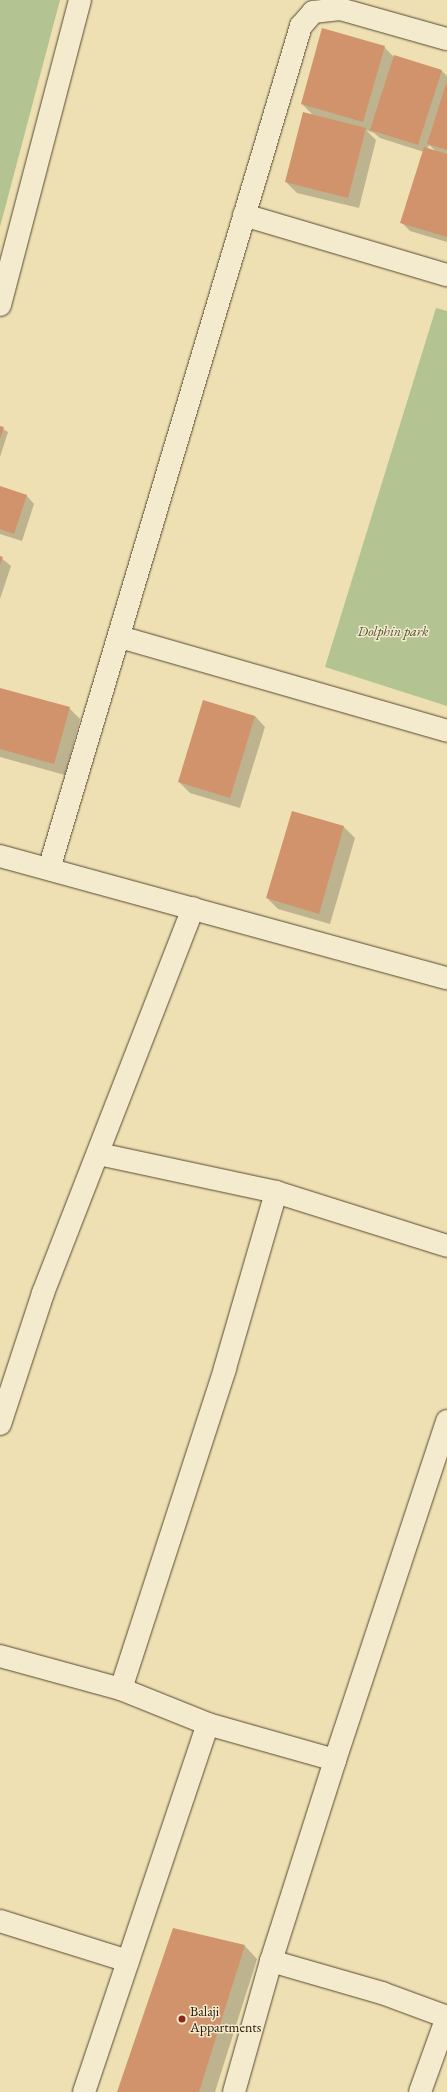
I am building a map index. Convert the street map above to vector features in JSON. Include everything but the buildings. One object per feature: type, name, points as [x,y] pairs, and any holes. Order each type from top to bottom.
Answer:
[{"type":"street","points":[[0,305],[80,0]]},
{"type":"street","points":[[49,869],[120,637],[301,26],[315,6],[340,8],[447,39]]},
{"type":"street","points":[[244,215],[447,275]]},
{"type":"street","points":[[120,637],[447,731]]},
{"type":"street","points":[[0,856],[447,978]]},
{"type":"street","points":[[0,1424],[43,1293],[99,1154],[193,908]]},
{"type":"street","points":[[99,1154],[276,1192],[447,1246]]},
{"type":"street","points":[[121,1689],[225,1368],[276,1192]]},
{"type":"street","points":[[234,2092],[271,1960],[335,1760],[447,1421]]},
{"type":"street","points":[[0,1656],[121,1689],[208,1724],[335,1760]]},
{"type":"street","points":[[84,2092],[208,1724]]},
{"type":"street","points":[[0,1921],[128,1961]]},
{"type":"street","points":[[271,1960],[382,1993],[447,2017],[420,2092]]},
{"type":"green space","points":[[0,0],[60,0],[0,227]]},
{"type":"green space","name":"Dolphin park","points":[[436,308],[447,311],[447,706],[325,667]]},
{"type":"place","name":"Balaji Appartments","points":[[182,2019]]}]
